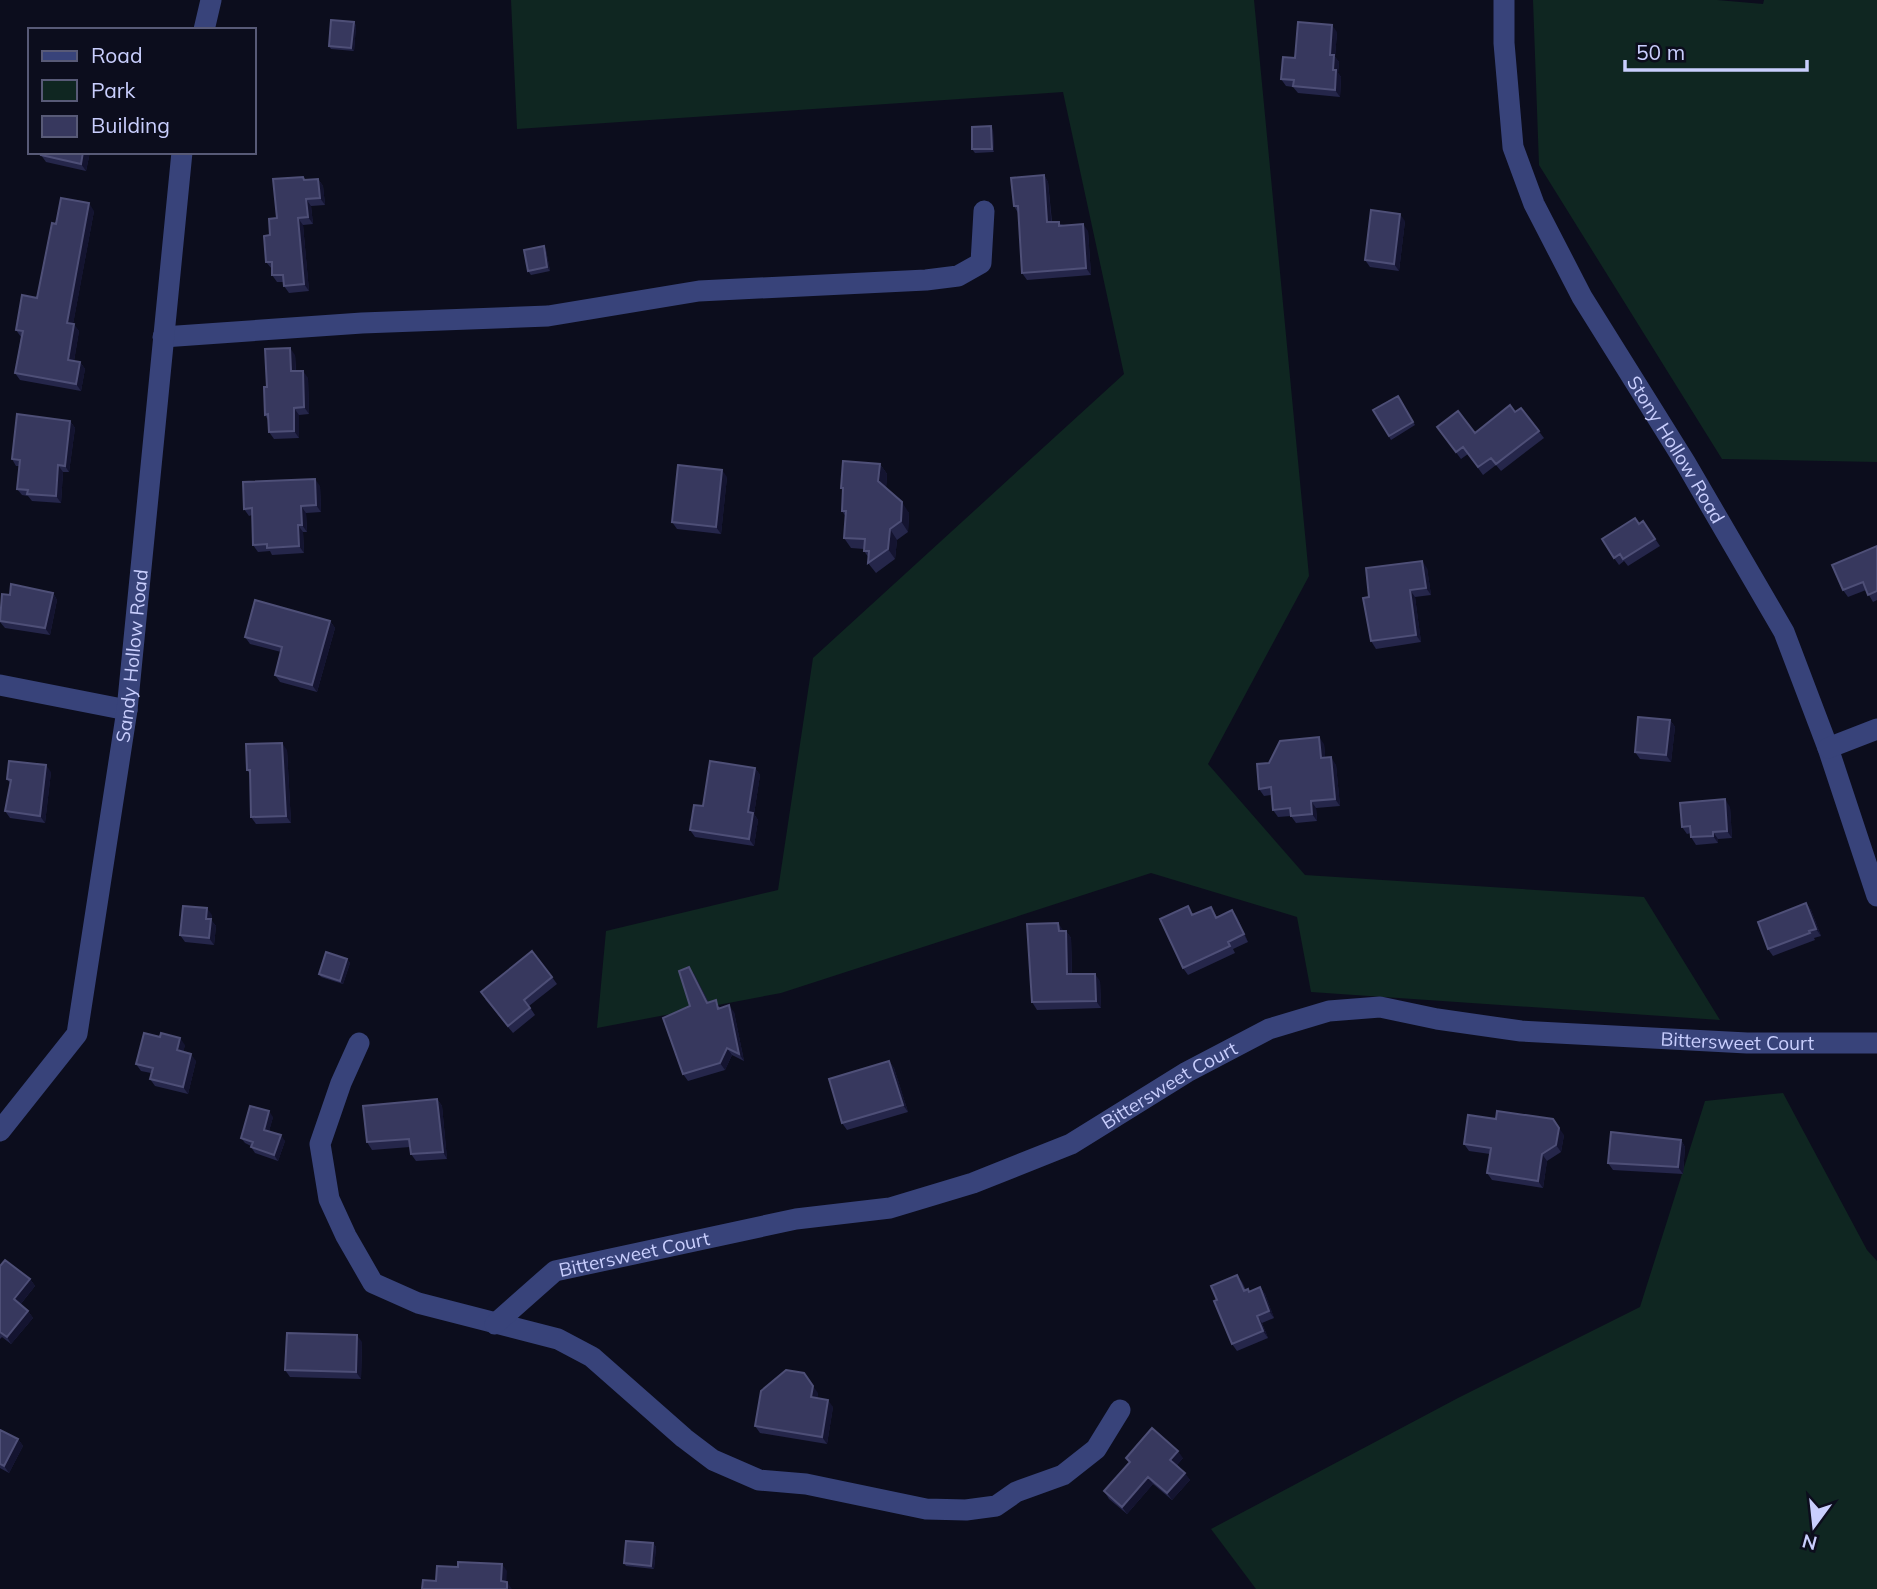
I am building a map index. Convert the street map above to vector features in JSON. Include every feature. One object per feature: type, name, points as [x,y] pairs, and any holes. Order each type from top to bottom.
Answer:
[{"type":"street","points":[[204,28],[211,0]]},
{"type":"street","name":"Stony Hollow Road","points":[[1504,0],[1504,43],[1513,147],[1534,204],[1582,297],[1685,462],[1784,632],[1828,748],[1877,896]]},
{"type":"street","name":"Sandy Hollow Road","points":[[0,1131],[77,1034],[128,710],[183,154]]},
{"type":"street","points":[[163,337],[362,323],[548,316],[699,291],[910,281],[958,276],[981,263],[984,211]]},
{"type":"street","points":[[0,685],[128,710]]},
{"type":"street","points":[[1828,748],[1877,729]]},
{"type":"street","name":"Bittersweet Court","points":[[495,1324],[555,1271],[796,1219],[890,1208],[972,1184],[1071,1144],[1187,1072],[1269,1029],[1329,1012],[1380,1007],[1437,1019],[1521,1031],[1747,1043],[1877,1043]]},
{"type":"street","points":[[359,1043],[341,1083],[320,1144],[329,1199],[346,1236],[373,1283],[418,1303],[558,1339],[592,1357],[713,1460],[759,1480],[806,1484],[926,1509],[966,1510],[996,1506],[1016,1492],[1063,1475],[1096,1450],[1120,1410]]},
{"type":"green space","points":[[511,0],[1254,0],[1309,576],[1208,764],[1305,875],[1644,897],[1720,1020],[1311,992],[1297,917],[1151,873],[781,993],[597,1028],[606,931],[778,890],[813,658],[1124,374],[1063,92],[517,129]]},
{"type":"green space","points":[[1533,0],[1717,0],[1763,4],[1764,0],[1877,0],[1877,462],[1722,459],[1539,165]]},
{"type":"green space","points":[[1783,1093],[1867,1250],[1877,1261],[1877,1589],[1256,1589],[1211,1529],[1458,1398],[1640,1307],[1705,1101]]},
{"type":"building","points":[[331,20],[354,22],[351,48],[329,46]]},
{"type":"building","points":[[1298,22],[1332,25],[1330,55],[1334,55],[1335,90],[1293,86],[1294,80],[1281,79],[1283,57],[1295,58]]},
{"type":"building","points":[[991,126],[992,149],[972,149],[972,127]]},
{"type":"building","points":[[41,154],[83,154],[81,164]]},
{"type":"building","points":[[1044,175],[1047,222],[1059,222],[1059,226],[1083,224],[1086,268],[1022,273],[1018,206],[1014,206],[1011,178]]},
{"type":"building","points":[[303,177],[304,180],[318,179],[320,198],[306,199],[308,217],[298,218],[304,284],[284,286],[283,275],[272,275],[272,262],[266,262],[264,236],[270,235],[269,219],[277,218],[273,179]]},
{"type":"building","points":[[61,198],[89,203],[67,323],[74,324],[68,360],[80,362],[76,384],[15,373],[23,331],[16,330],[22,295],[37,298],[52,223],[56,224]]},
{"type":"building","points":[[1371,210],[1400,214],[1394,264],[1365,260]]},
{"type":"building","points":[[544,246],[547,267],[528,271],[524,250]]},
{"type":"building","points":[[290,348],[291,371],[303,371],[304,407],[294,408],[294,431],[269,432],[268,414],[265,415],[265,349]]},
{"type":"building","points":[[1398,396],[1413,422],[1389,436],[1373,410]]},
{"type":"building","points":[[1510,405],[1515,412],[1521,408],[1539,431],[1496,464],[1491,458],[1478,467],[1463,447],[1456,452],[1437,427],[1458,411],[1475,433]]},
{"type":"building","points":[[17,414],[70,421],[65,466],[58,465],[56,496],[27,494],[28,490],[17,489],[20,460],[12,459]]},
{"type":"building","points":[[843,461],[880,464],[878,481],[902,502],[901,521],[890,529],[888,549],[868,563],[869,551],[864,551],[865,539],[844,538],[846,511],[842,511],[841,488]]},
{"type":"building","points":[[678,465],[722,470],[716,527],[672,522]]},
{"type":"building","points":[[315,479],[316,505],[301,506],[299,546],[267,548],[267,544],[253,545],[252,508],[244,509],[243,482]]},
{"type":"building","points":[[1635,518],[1639,524],[1643,521],[1655,539],[1623,559],[1620,554],[1614,558],[1602,539]]},
{"type":"building","points":[[1877,546],[1877,591],[1868,595],[1863,582],[1843,590],[1832,565]]},
{"type":"building","points":[[1422,561],[1426,588],[1410,590],[1416,635],[1371,641],[1363,598],[1369,597],[1366,568]]},
{"type":"building","points":[[11,584],[53,593],[45,628],[0,621],[2,594],[10,595]]},
{"type":"building","points":[[255,600],[330,621],[312,685],[275,675],[282,647],[245,637]]},
{"type":"building","points":[[1638,717],[1670,720],[1666,755],[1635,752]]},
{"type":"building","points":[[1319,737],[1321,758],[1331,757],[1335,799],[1311,801],[1312,814],[1291,816],[1290,808],[1273,810],[1271,787],[1259,789],[1257,764],[1269,763],[1280,741]]},
{"type":"building","points":[[282,743],[286,816],[251,817],[250,770],[247,770],[246,744]]},
{"type":"building","points":[[9,761],[46,765],[40,816],[5,811],[11,780],[7,779]]},
{"type":"building","points":[[710,761],[755,768],[748,812],[753,813],[749,839],[690,830],[694,805],[703,806]]},
{"type":"building","points":[[1725,799],[1727,831],[1713,832],[1713,836],[1691,837],[1690,826],[1682,827],[1680,803]]},
{"type":"building","points":[[1806,903],[1816,929],[1768,949],[1758,922]]},
{"type":"building","points":[[183,906],[207,908],[206,919],[211,919],[209,938],[180,935]]},
{"type":"building","points":[[1188,906],[1192,915],[1211,907],[1216,918],[1232,910],[1244,934],[1228,942],[1230,946],[1183,968],[1160,919]]},
{"type":"building","points":[[1058,923],[1059,931],[1066,931],[1067,974],[1095,974],[1096,1001],[1032,1002],[1027,924]]},
{"type":"building","points":[[532,951],[552,977],[524,1000],[530,1008],[508,1026],[481,992]]},
{"type":"building","points":[[326,952],[347,959],[340,981],[319,974]]},
{"type":"building","points":[[689,967],[707,1003],[716,1000],[718,1009],[729,1005],[739,1054],[727,1048],[720,1063],[683,1074],[663,1018],[690,1006],[679,971]]},
{"type":"building","points":[[144,1033],[160,1037],[161,1033],[180,1038],[177,1050],[191,1054],[183,1087],[150,1079],[153,1068],[136,1064]]},
{"type":"building","points":[[889,1061],[903,1105],[842,1123],[829,1079]]},
{"type":"building","points":[[437,1099],[443,1152],[411,1154],[409,1139],[367,1142],[363,1106]]},
{"type":"building","points":[[250,1106],[269,1111],[264,1130],[281,1135],[274,1155],[251,1147],[253,1142],[241,1138]]},
{"type":"building","points":[[1497,1111],[1553,1119],[1559,1128],[1556,1145],[1542,1154],[1538,1181],[1487,1173],[1491,1148],[1464,1144],[1468,1115],[1496,1119]]},
{"type":"building","points":[[1611,1132],[1681,1140],[1678,1167],[1608,1163]]},
{"type":"building","points":[[5,1260],[30,1279],[14,1299],[28,1311],[7,1337],[0,1332],[0,1266]]},
{"type":"building","points":[[1237,1275],[1244,1291],[1248,1289],[1249,1292],[1260,1287],[1269,1311],[1257,1316],[1263,1331],[1232,1344],[1214,1301],[1217,1300],[1211,1286]]},
{"type":"building","points":[[287,1333],[357,1335],[356,1372],[285,1370]]},
{"type":"building","points":[[786,1370],[804,1373],[813,1386],[811,1397],[828,1400],[822,1437],[755,1426],[761,1391]]},
{"type":"building","points":[[1152,1428],[1178,1451],[1170,1460],[1185,1473],[1167,1493],[1148,1477],[1122,1507],[1104,1491],[1130,1462],[1126,1458]]},
{"type":"building","points":[[0,1430],[18,1439],[4,1466],[0,1464]]},
{"type":"building","points":[[626,1541],[653,1543],[651,1566],[624,1563]]},
{"type":"building","points":[[458,1562],[502,1564],[501,1581],[507,1582],[507,1589],[422,1589],[423,1580],[436,1581],[437,1566],[458,1567]]}]
